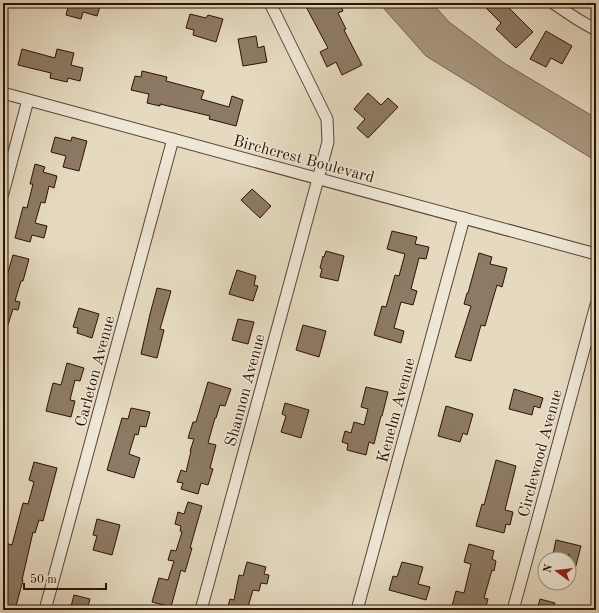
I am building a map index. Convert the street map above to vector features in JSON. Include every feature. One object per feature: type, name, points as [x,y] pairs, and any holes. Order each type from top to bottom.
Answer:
[{"type":"street","points":[[552,3],[596,30]]},
{"type":"street","name":"Shannon Avenue","points":[[201,610],[328,142],[327,119],[268,4]]},
{"type":"street","name":"Birchcrest Boulevard","points":[[3,93],[596,254]]},
{"type":"street","points":[[3,193],[28,100]]},
{"type":"street","name":"Carleton Avenue","points":[[45,610],[174,140]]},
{"type":"street","name":"Kenelm Avenue","points":[[357,610],[464,218]]},
{"type":"street","name":"Circlewood Avenue","points":[[513,610],[596,305]]},
{"type":"shaded area","points":[[379,3],[432,3],[449,22],[504,63],[596,118],[596,161],[426,56]]},
{"type":"building","points":[[69,3],[101,3],[97,16],[83,12],[81,19],[66,15]]},
{"type":"building","points":[[304,3],[340,3],[343,11],[338,13],[346,29],[344,30],[362,65],[342,75],[336,62],[327,67],[320,52],[328,48]]},
{"type":"building","points":[[481,3],[504,3],[533,32],[516,48],[496,29],[501,23]]},
{"type":"building","points":[[190,14],[206,18],[208,15],[223,19],[216,42],[193,35],[194,30],[186,28]]},
{"type":"building","points":[[546,31],[572,46],[562,64],[551,58],[546,67],[530,59]]},
{"type":"building","points":[[256,36],[258,48],[264,46],[267,62],[243,66],[238,39]]},
{"type":"building","points":[[22,49],[55,58],[57,49],[74,53],[71,65],[83,68],[80,81],[68,78],[67,82],[50,78],[51,73],[18,65]]},
{"type":"building","points":[[142,71],[167,77],[166,81],[204,91],[201,99],[229,107],[232,96],[243,100],[236,126],[209,119],[210,116],[160,104],[160,106],[147,103],[149,94],[131,90],[135,76],[141,77]]},
{"type":"building","points":[[368,93],[381,105],[388,98],[398,107],[368,138],[357,128],[365,119],[354,109]]},
{"type":"building","points":[[55,137],[71,141],[72,137],[87,141],[79,171],[63,167],[66,156],[51,152]]},
{"type":"building","points":[[35,164],[45,167],[43,172],[57,176],[54,188],[49,186],[45,203],[41,202],[35,223],[47,226],[44,238],[32,235],[30,242],[15,238],[23,207],[27,208],[33,184],[30,184]]},
{"type":"building","points":[[252,189],[271,206],[260,218],[241,200]]},
{"type":"building","points":[[392,231],[417,237],[415,244],[429,247],[426,259],[419,258],[411,289],[417,291],[413,305],[401,302],[394,328],[404,331],[401,343],[374,335],[382,306],[386,307],[395,275],[399,276],[405,254],[387,249]]},
{"type":"building","points":[[326,251],[344,256],[338,281],[320,277],[322,269],[320,268]]},
{"type":"building","points":[[479,253],[492,257],[490,264],[507,268],[502,287],[497,285],[485,326],[481,325],[471,361],[455,357],[471,306],[464,304]]},
{"type":"building","points":[[13,255],[29,259],[23,281],[21,281],[15,301],[20,302],[18,310],[13,309],[5,334],[3,334],[3,290]]},
{"type":"building","points":[[237,270],[256,276],[254,285],[258,286],[253,301],[229,294]]},
{"type":"building","points":[[157,288],[171,291],[160,329],[164,330],[157,358],[141,354]]},
{"type":"building","points":[[79,308],[99,314],[92,338],[77,333],[78,328],[73,327]]},
{"type":"building","points":[[238,319],[254,322],[248,344],[232,340]]},
{"type":"building","points":[[303,325],[326,331],[319,357],[296,350]]},
{"type":"building","points":[[67,363],[84,368],[80,381],[75,380],[70,400],[75,401],[71,417],[46,411],[53,383],[61,385]]},
{"type":"building","points":[[208,382],[231,389],[225,406],[220,405],[208,443],[216,445],[210,468],[213,469],[208,485],[201,483],[198,494],[181,489],[183,483],[177,482],[181,470],[186,472],[194,439],[188,438],[193,422],[196,422]]},
{"type":"building","points":[[366,387],[388,392],[374,444],[369,442],[366,455],[347,450],[348,444],[342,442],[345,431],[351,433],[354,422],[364,425],[368,409],[361,407]]},
{"type":"building","points":[[514,389],[543,398],[540,408],[534,406],[532,415],[509,409]]},
{"type":"building","points":[[285,403],[309,410],[301,438],[281,432],[286,416],[282,414]]},
{"type":"building","points":[[446,406],[473,414],[467,435],[463,433],[460,442],[438,436]]},
{"type":"building","points":[[131,408],[150,412],[146,427],[140,426],[138,435],[135,434],[129,454],[140,458],[134,478],[107,470],[122,418],[128,419]]},
{"type":"building","points":[[496,460],[516,466],[505,510],[513,512],[510,525],[506,524],[504,533],[476,526],[482,504],[484,505]]},
{"type":"building","points":[[34,462],[57,468],[43,521],[39,520],[35,533],[33,532],[23,580],[15,610],[13,610],[3,607],[3,579],[7,564],[3,563],[3,550],[5,543],[12,545],[23,503],[28,504],[34,482],[29,480]]},
{"type":"building","points":[[188,502],[202,506],[185,572],[181,570],[171,607],[152,602],[159,578],[168,580],[174,561],[168,560],[171,550],[176,551],[182,532],[180,531],[181,526],[175,524],[178,512],[184,514]]},
{"type":"building","points":[[97,519],[120,525],[112,555],[93,550],[97,536],[93,535]]},
{"type":"building","points":[[556,540],[581,546],[577,562],[577,551],[554,551]]},
{"type":"building","points":[[469,544],[494,551],[492,559],[496,561],[484,598],[488,599],[485,610],[467,610],[452,606],[456,591],[464,593],[471,564],[464,562]]},
{"type":"building","points":[[247,562],[266,567],[264,574],[269,575],[267,584],[261,583],[259,591],[253,590],[247,610],[227,610],[230,599],[234,600],[239,575],[243,576]]},
{"type":"building","points":[[402,562],[423,567],[418,584],[430,587],[426,600],[389,590],[393,576],[397,577]]},
{"type":"building","points":[[74,595],[90,599],[87,610],[70,610]]},
{"type":"building","points":[[540,599],[555,603],[552,610],[537,610]]}]
